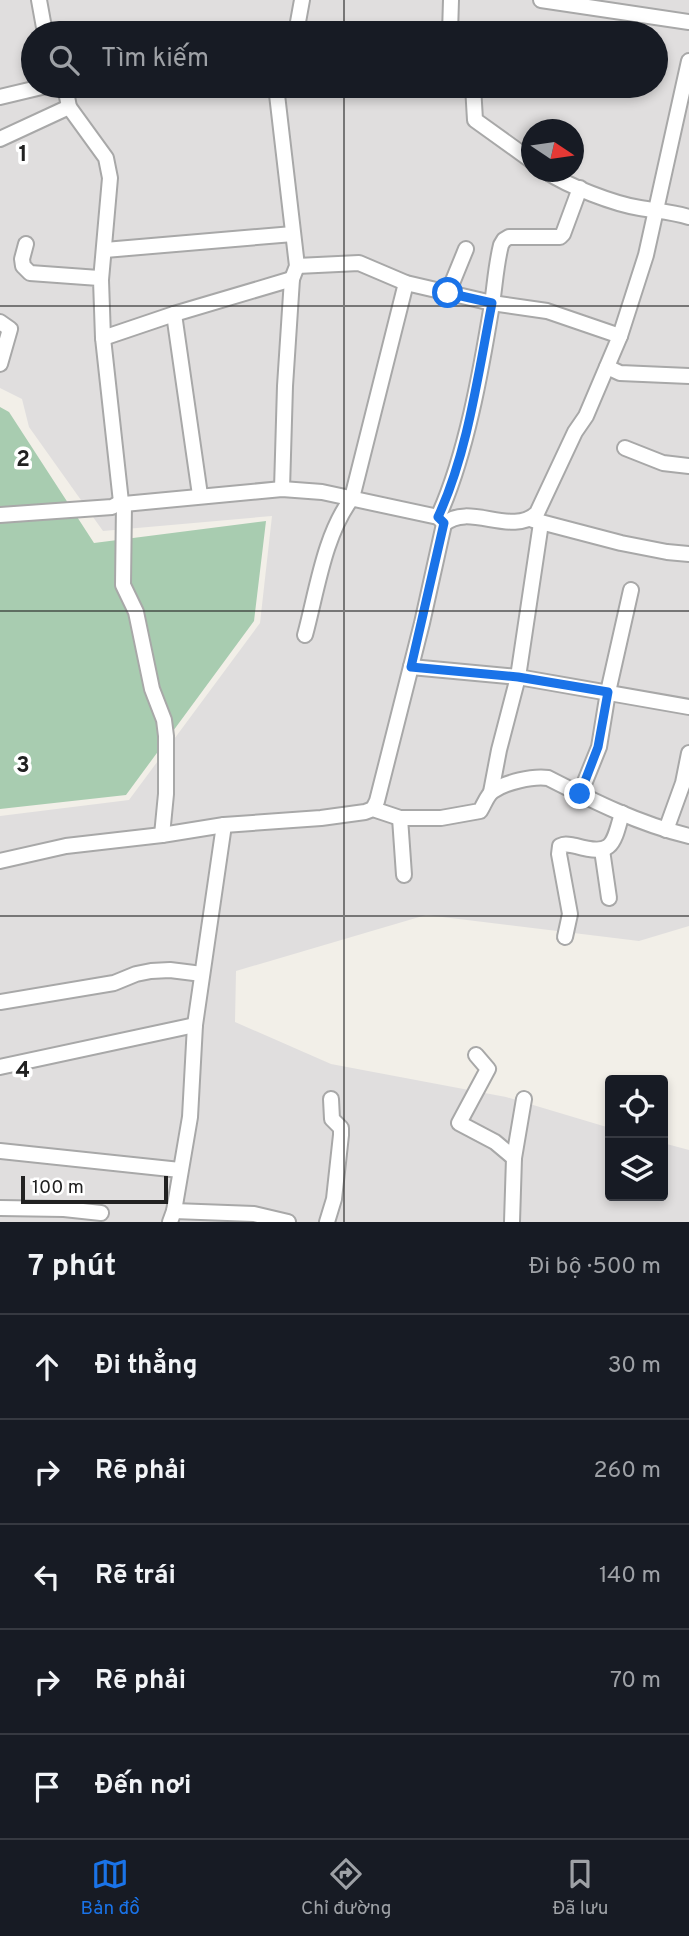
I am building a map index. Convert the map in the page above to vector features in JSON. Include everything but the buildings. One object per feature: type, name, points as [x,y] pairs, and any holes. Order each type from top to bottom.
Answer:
[{"type":"street","points":[[39,0],[43,21]]},
{"type":"street","points":[[298,21],[302,0]]},
{"type":"street","points":[[451,0],[452,21]]},
{"type":"street","points":[[541,0],[689,22]]},
{"type":"street","points":[[641,0],[652,16]]},
{"type":"street","points":[[0,861],[66,846],[224,825],[321,818],[373,809],[400,818],[441,818],[480,811],[491,792],[518,677],[537,513],[575,432],[586,416],[621,336],[646,255],[689,61]]},
{"type":"street","points":[[0,97],[21,92]]},
{"type":"street","points":[[67,98],[69,107],[106,158],[109,168],[102,280],[103,338],[123,503],[123,585],[136,612],[152,689],[165,728],[166,794],[162,835]]},
{"type":"street","points":[[277,98],[295,273],[285,386],[282,489]]},
{"type":"street","points":[[474,98],[475,120],[521,154]]},
{"type":"street","points":[[0,138],[69,107]]},
{"type":"street","points":[[566,182],[624,205],[689,217]]},
{"type":"street","points":[[373,809],[411,667],[441,520],[472,408],[499,253],[504,240],[509,237],[560,237],[580,188]]},
{"type":"street","points":[[105,250],[293,233]]},
{"type":"street","points":[[26,244],[22,259],[23,266],[30,273],[102,280]]},
{"type":"street","points":[[448,293],[466,249]]},
{"type":"street","points":[[103,338],[295,273],[359,263],[405,283],[492,303],[547,312],[621,336]]},
{"type":"street","points":[[305,635],[332,531],[352,498],[405,283]]},
{"type":"street","points":[[174,314],[200,495]]},
{"type":"street","points":[[0,322],[10,330],[0,364]]},
{"type":"street","points":[[607,367],[620,373],[689,376]]},
{"type":"street","points":[[625,448],[663,463],[689,466]]},
{"type":"street","points":[[0,515],[112,507],[123,503],[282,489],[322,492],[441,520],[463,516],[516,522],[535,521],[632,545],[689,554]]},
{"type":"street","points":[[580,794],[598,747],[631,590]]},
{"type":"street","points":[[411,667],[518,677],[689,708]]},
{"type":"street","points":[[666,830],[683,783],[689,753]]},
{"type":"street","points":[[491,792],[523,779],[536,776],[548,778],[622,813],[689,836]]},
{"type":"street","points":[[565,937],[570,914],[559,854],[560,846],[567,844],[595,852],[607,849],[622,813]]},
{"type":"street","points":[[400,818],[404,875]]},
{"type":"street","points":[[224,825],[195,1025],[190,1117],[172,1216],[254,1214],[288,1222]]},
{"type":"street","points":[[602,850],[609,898]]},
{"type":"street","points":[[0,1002],[114,983],[151,971],[170,970],[202,974]]},
{"type":"street","points":[[0,1067],[195,1025]]},
{"type":"street","points":[[476,1055],[488,1069],[459,1122],[495,1142],[514,1158]]},
{"type":"street","points":[[327,1222],[334,1199],[341,1135],[341,1128],[332,1119],[331,1099]]},
{"type":"street","points":[[512,1222],[514,1158],[524,1099]]},
{"type":"street","points":[[0,1151],[180,1170]]},
{"type":"street","points":[[0,1208],[64,1209],[101,1213]]},
{"type":"shaded area","points":[[0,0],[689,0],[689,926],[639,941],[426,915],[236,971],[235,1022],[331,1064],[506,1097],[605,1127],[605,1201],[668,1201],[668,1144],[689,1150],[689,1222],[0,1222],[0,816],[129,800],[260,623],[272,516],[103,531],[29,427],[22,399],[0,388]]},
{"type":"green space","points":[[0,407],[9,412],[94,543],[266,521],[254,621],[126,795],[0,809]]},
{"type":"route","points":[[448,293],[492,303],[472,408],[447,496],[438,517],[444,523],[411,667],[472,671],[608,692],[598,747],[580,794]]}]
